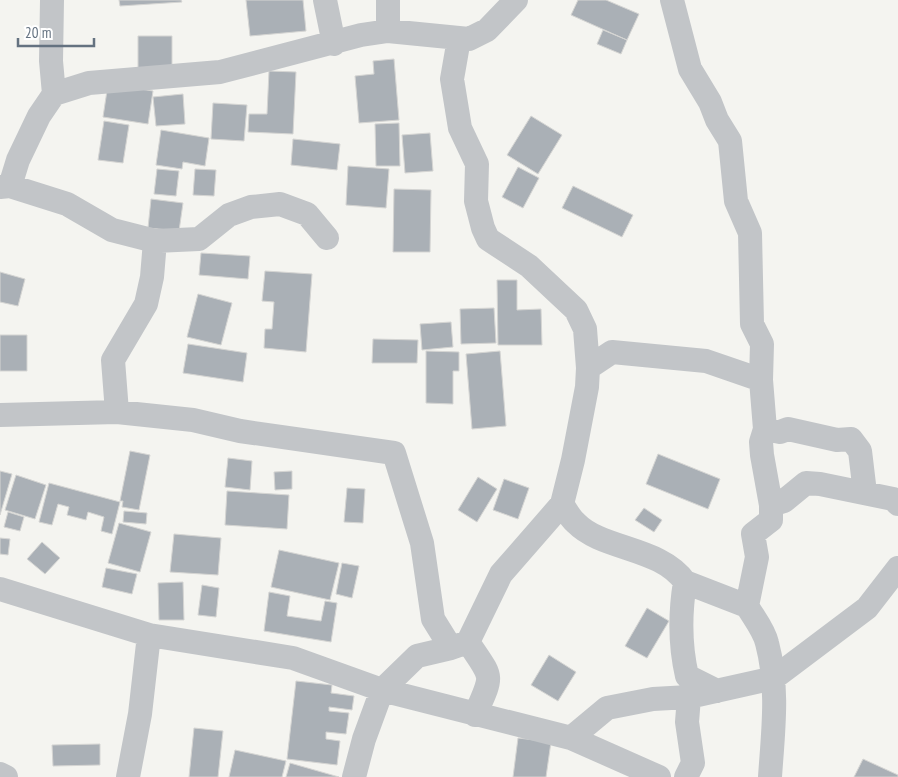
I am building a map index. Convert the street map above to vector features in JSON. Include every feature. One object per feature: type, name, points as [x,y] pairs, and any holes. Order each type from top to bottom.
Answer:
[{"type":"street","points":[[52,0],[51,61],[54,94]]},
{"type":"street","points":[[325,0],[334,44]]},
{"type":"street","points":[[388,0],[388,31]]},
{"type":"street","points":[[327,238],[307,214],[280,204],[251,207],[229,214],[199,238],[155,241],[112,230],[67,204],[5,186],[38,116],[54,94],[90,83],[220,72],[334,44],[361,35],[388,31],[459,39],[479,36],[516,0]]},
{"type":"street","points":[[672,0],[690,69],[710,102],[716,120],[730,141],[736,201],[750,234],[752,324],[762,344],[761,380],[764,429],[761,442],[771,505],[771,520],[754,534],[757,557],[747,606]]},
{"type":"street","points":[[354,777],[364,739],[382,690],[417,656],[459,645],[501,574],[562,504],[574,460],[587,387],[588,368],[585,329],[576,310],[529,266],[488,238],[483,228],[476,201],[477,164],[460,128],[452,79],[459,39]]},
{"type":"street","points":[[118,412],[113,360],[146,304],[152,276],[155,241]]},
{"type":"street","points":[[588,368],[612,352],[706,360],[761,380]]},
{"type":"street","points":[[0,415],[118,412],[193,420],[240,431],[394,452],[422,543],[433,619],[459,645],[487,668],[490,681],[475,715]]},
{"type":"street","points":[[764,429],[780,432],[788,429],[837,440],[851,439],[860,451],[865,494]]},
{"type":"street","points":[[771,505],[784,501],[806,483],[820,484],[893,499],[898,504]]},
{"type":"street","points":[[562,504],[576,524],[592,534],[660,561],[685,582],[747,606],[767,642],[774,678],[775,728],[770,777]]},
{"type":"street","points":[[571,738],[607,708],[653,698],[688,697],[774,678],[867,608],[898,568]]},
{"type":"street","points":[[685,582],[682,633],[683,660],[687,676],[716,690]]},
{"type":"street","points":[[0,589],[149,635],[293,658],[382,690],[571,738],[659,777]]},
{"type":"street","points":[[128,777],[140,714],[149,635]]},
{"type":"street","points":[[686,777],[693,763],[687,722],[688,697]]},
{"type":"street","points":[[0,774],[6,777]]},
{"type":"building","points":[[119,0],[181,0],[182,2],[120,6]]},
{"type":"building","points":[[246,0],[303,0],[306,31],[250,36]]},
{"type":"building","points":[[578,0],[606,0],[639,14],[627,40],[571,15]]},
{"type":"building","points":[[603,30],[627,40],[621,54],[597,44]]},
{"type":"building","points":[[138,36],[172,36],[172,70],[138,70]]},
{"type":"building","points":[[394,59],[399,120],[359,123],[355,76],[374,74],[373,61]]},
{"type":"building","points":[[269,71],[296,72],[293,134],[248,132],[249,114],[267,114]]},
{"type":"building","points":[[108,84],[153,91],[148,124],[103,117]]},
{"type":"building","points":[[183,94],[185,124],[156,126],[153,97]]},
{"type":"building","points":[[213,103],[247,105],[244,141],[211,139]]},
{"type":"building","points":[[531,116],[562,135],[538,174],[507,155]]},
{"type":"building","points":[[104,121],[129,125],[123,163],[98,160]]},
{"type":"building","points":[[399,123],[400,166],[376,166],[375,124]]},
{"type":"building","points":[[161,130],[209,138],[205,166],[183,162],[182,169],[156,165]]},
{"type":"building","points":[[430,133],[433,171],[405,173],[402,135]]},
{"type":"building","points":[[293,139],[340,144],[337,170],[291,165]]},
{"type":"building","points":[[348,166],[389,169],[386,208],[346,205]]},
{"type":"building","points":[[518,167],[539,178],[523,208],[502,197]]},
{"type":"building","points":[[157,169],[179,171],[176,196],[154,194]]},
{"type":"building","points":[[195,169],[216,170],[214,196],[193,195]]},
{"type":"building","points":[[573,186],[633,215],[622,237],[562,208]]},
{"type":"building","points":[[394,189],[431,190],[430,252],[393,252]]},
{"type":"building","points":[[151,199],[183,203],[179,231],[148,228]]},
{"type":"building","points":[[201,253],[250,256],[248,279],[199,275]]},
{"type":"building","points":[[265,271],[312,274],[306,352],[264,348],[265,329],[272,329],[274,302],[262,301]]},
{"type":"building","points":[[0,272],[25,279],[18,306],[0,302]]},
{"type":"building","points":[[497,280],[517,280],[517,310],[541,309],[542,345],[498,345]]},
{"type":"building","points":[[198,294],[232,303],[221,345],[187,337]]},
{"type":"building","points":[[494,308],[496,343],[461,344],[460,309]]},
{"type":"building","points":[[451,322],[453,347],[422,350],[420,324]]},
{"type":"building","points":[[0,335],[27,335],[27,371],[0,371]]},
{"type":"building","points":[[373,339],[418,340],[417,363],[372,363]]},
{"type":"building","points":[[188,344],[247,353],[243,382],[183,373]]},
{"type":"building","points":[[426,351],[459,352],[459,371],[453,371],[453,404],[426,403]]},
{"type":"building","points":[[500,351],[506,426],[472,429],[466,354]]},
{"type":"building","points":[[130,451],[150,455],[139,510],[122,507],[123,501],[120,501]]},
{"type":"building","points":[[658,454],[720,479],[708,509],[646,484]]},
{"type":"building","points":[[228,458],[252,461],[250,490],[225,487]]},
{"type":"building","points":[[0,471],[12,474],[0,515]]},
{"type":"building","points":[[292,471],[292,489],[275,490],[274,472]]},
{"type":"building","points":[[16,475],[46,485],[35,519],[5,510]]},
{"type":"building","points":[[478,477],[497,489],[477,522],[458,510]]},
{"type":"building","points":[[504,479],[529,488],[518,519],[493,510]]},
{"type":"building","points":[[49,483],[120,502],[112,534],[101,531],[104,517],[88,512],[86,520],[67,515],[69,507],[58,504],[52,525],[39,522]]},
{"type":"building","points":[[347,488],[365,489],[363,523],[344,522]]},
{"type":"building","points":[[227,491],[289,495],[287,529],[225,525]]},
{"type":"building","points":[[644,508],[662,520],[654,532],[635,520]]},
{"type":"building","points":[[124,511],[147,513],[146,524],[123,522]]},
{"type":"building","points":[[8,512],[24,517],[20,531],[4,527]]},
{"type":"building","points":[[119,523],[151,532],[140,572],[108,563]]},
{"type":"building","points":[[174,534],[221,538],[218,575],[170,572]]},
{"type":"building","points":[[0,538],[10,539],[8,555],[0,554]]},
{"type":"building","points":[[42,542],[60,558],[45,574],[27,559]]},
{"type":"building","points":[[279,550],[339,563],[330,600],[271,587]]},
{"type":"building","points":[[342,563],[359,566],[352,598],[336,594]]},
{"type":"building","points":[[106,568],[137,574],[132,594],[102,587]]},
{"type":"building","points":[[183,582],[184,620],[159,620],[158,583]]},
{"type":"building","points":[[202,585],[219,588],[216,617],[198,615]]},
{"type":"building","points":[[269,592],[290,596],[287,616],[321,621],[325,601],[337,603],[331,642],[264,631]]},
{"type":"building","points":[[647,608],[669,621],[647,658],[625,646]]},
{"type":"building","points":[[549,655],[576,672],[558,701],[531,685]]},
{"type":"building","points":[[296,681],[332,685],[331,693],[354,696],[352,710],[329,707],[329,711],[349,713],[346,734],[326,732],[326,739],[340,741],[337,765],[287,759]]},
{"type":"building","points":[[194,728],[223,731],[218,777],[189,777]]},
{"type":"building","points":[[518,738],[551,742],[546,777],[513,777]]},
{"type":"building","points":[[100,744],[100,765],[53,766],[52,745]]},
{"type":"building","points":[[235,750],[286,761],[282,777],[229,777]]},
{"type":"building","points":[[863,759],[898,775],[898,777],[854,777]]},
{"type":"building","points":[[290,763],[339,777],[286,777]]}]
